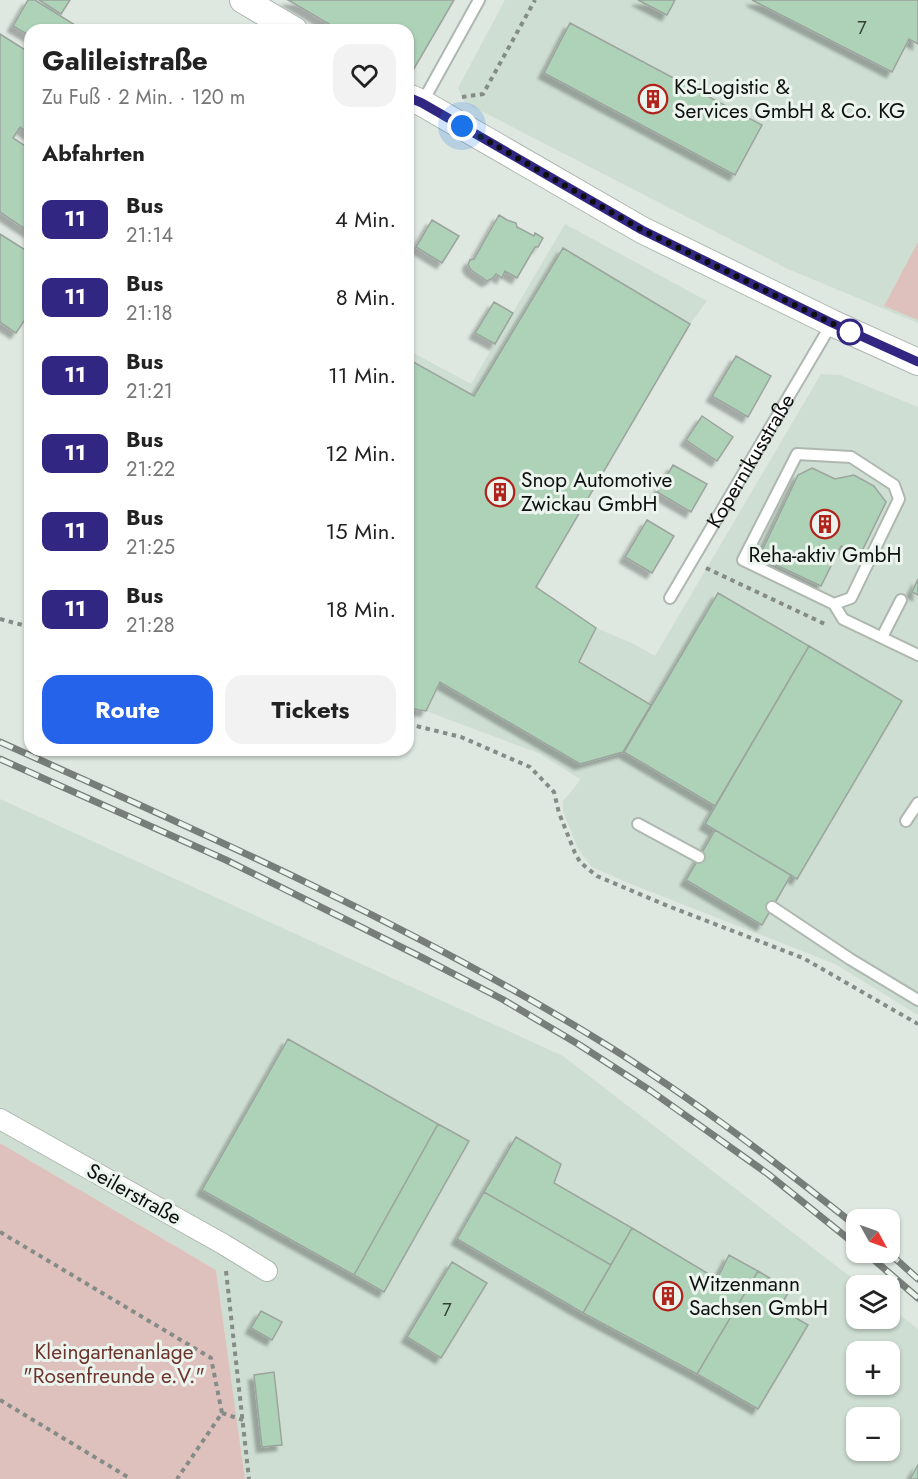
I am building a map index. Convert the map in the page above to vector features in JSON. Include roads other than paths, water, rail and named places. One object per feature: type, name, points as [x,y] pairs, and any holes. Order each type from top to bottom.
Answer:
[{"type":"street","points":[[243,0],[284,24]]},
{"type":"street","points":[[414,100],[642,230],[832,323],[918,362]]},
{"type":"street","name":"Seilerstraße","points":[[0,1119],[267,1271]]},
{"type":"lane","points":[[414,96],[479,0]]},
{"type":"lane","name":"Kopernikusstraße","points":[[670,598],[832,323]]},
{"type":"lane","points":[[834,604],[851,598],[899,499],[894,485],[851,457],[797,454],[743,560],[834,604],[843,619],[918,655]]},
{"type":"lane","points":[[882,637],[902,600]]},
{"type":"lane","points":[[906,821],[918,802]]},
{"type":"lane","points":[[638,824],[699,857]]},
{"type":"lane","points":[[772,907],[850,959],[918,1000]]},
{"type":"railway","points":[[0,742],[24,753]]},
{"type":"railway","points":[[31,756],[296,877],[512,989],[618,1052],[688,1099],[846,1218]]},
{"type":"railway","points":[[0,759],[226,860],[502,999],[651,1091],[768,1174],[846,1237]]},
{"type":"railway","points":[[878,1263],[918,1298]]},
{"type":"railway","points":[[900,1263],[918,1279]]},
{"type":"place","name":"KS-Logistic & Services GmbH & Co. KG","points":[[653,99]]},
{"type":"place","name":"Snop Automotive Zwickau GmbH","points":[[500,492]]},
{"type":"place","name":"Reha-aktiv GmbH","points":[[825,524]]},
{"type":"place","name":"Witzenmann Sachsen GmbH","points":[[668,1296]]},
{"type":"park label","name":"Kleingartenanlage \"Rosenfreunde e.V.\"","points":[[114,1364]]}]
